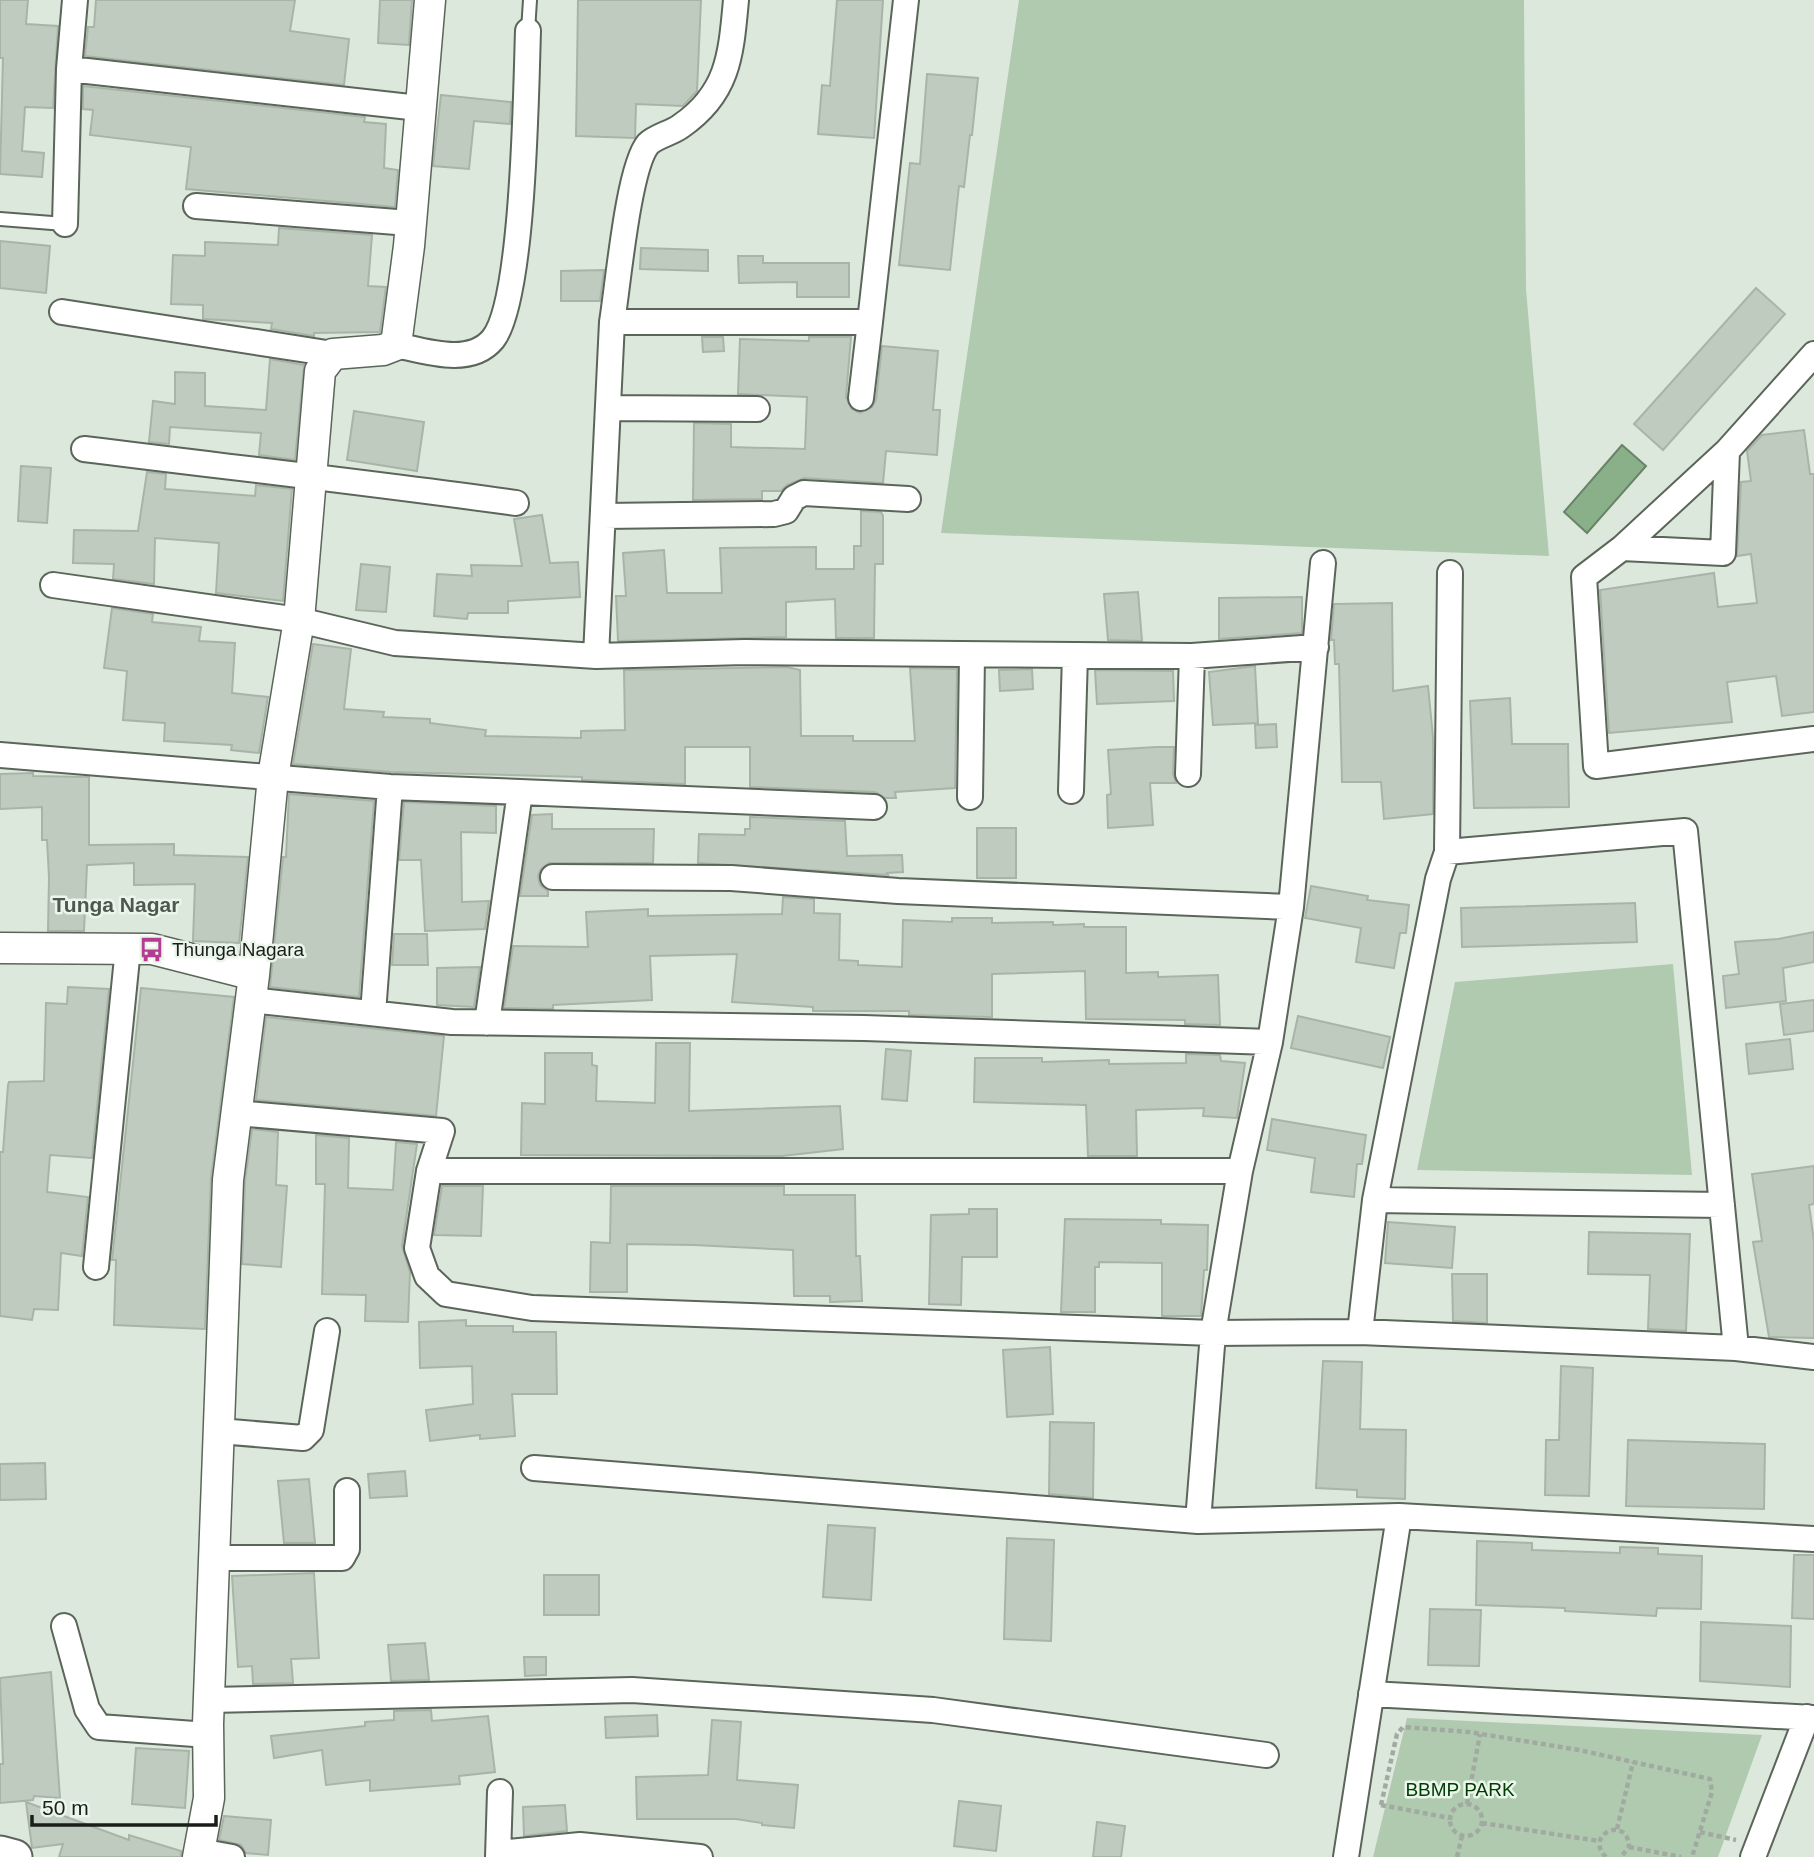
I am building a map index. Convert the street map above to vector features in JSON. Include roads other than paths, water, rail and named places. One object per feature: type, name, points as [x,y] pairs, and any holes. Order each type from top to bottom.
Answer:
[{"type":"main road","points":[[0,1853],[15,1857]]},
{"type":"street","points":[[65,224],[69,69],[75,0]]},
{"type":"street","points":[[396,345],[430,0]]},
{"type":"street","points":[[596,656],[612,322],[636,169],[649,144],[680,127],[708,104],[713,96],[723,79],[732,51],[736,0]]},
{"type":"street","points":[[861,398],[906,0]]},
{"type":"street","points":[[62,312],[333,354],[383,350],[396,345],[450,356],[472,351],[493,340],[504,315],[519,222],[528,31]]},
{"type":"street","points":[[69,69],[419,108]]},
{"type":"street","points":[[196,206],[409,223]]},
{"type":"street","points":[[612,322],[870,322]]},
{"type":"street","points":[[232,1857],[198,1854],[209,1798],[208,1735],[228,1180],[253,988],[273,777],[299,620],[320,371],[333,354]]},
{"type":"street","points":[[1814,354],[1727,450],[1622,548],[1584,577],[1596,766],[1814,739]]},
{"type":"street","points":[[608,408],[757,409]]},
{"type":"street","points":[[84,449],[311,478],[365,481],[516,503]]},
{"type":"street","points":[[1622,548],[1723,553],[1727,450]]},
{"type":"street","points":[[603,516],[774,514],[786,511],[794,498],[804,493],[908,499]]},
{"type":"street","points":[[1198,1521],[1213,1333],[1240,1171],[1270,1042],[1291,907],[1323,563]]},
{"type":"street","points":[[1360,1332],[1375,1200],[1438,879],[1447,852],[1450,573]]},
{"type":"street","points":[[53,585],[299,620],[395,642],[596,656],[745,652],[1192,656],[1316,647]]},
{"type":"street","points":[[970,797],[972,655]]},
{"type":"street","points":[[1071,791],[1075,656]]},
{"type":"street","points":[[1188,774],[1192,656]]},
{"type":"street","points":[[0,755],[390,787],[874,807]]},
{"type":"street","points":[[373,1013],[390,787]]},
{"type":"street","points":[[487,1023],[520,792]]},
{"type":"street","points":[[1447,852],[1685,831],[1736,1348]]},
{"type":"street","points":[[553,877],[731,878],[898,891],[1291,907]]},
{"type":"street","points":[[0,948],[152,949],[253,988],[373,1013],[487,1023],[864,1028],[1270,1042]]},
{"type":"street","points":[[96,1267],[128,948]]},
{"type":"street","points":[[236,1114],[442,1131],[429,1171],[417,1248],[428,1276],[446,1294],[469,1300],[532,1308],[1213,1333],[1360,1332],[1736,1348],[1814,1357]]},
{"type":"street","points":[[429,1171],[1240,1171]]},
{"type":"street","points":[[1375,1200],[1722,1205]]},
{"type":"street","points":[[219,1430],[303,1438],[312,1430],[327,1331]]},
{"type":"street","points":[[534,1468],[1198,1521],[1399,1516],[1814,1539]]},
{"type":"street","points":[[215,1558],[342,1558],[347,1549],[348,1491]]},
{"type":"street","points":[[1346,1857],[1399,1516]]},
{"type":"street","points":[[64,1626],[87,1709],[99,1727],[208,1735]]},
{"type":"street","points":[[210,1700],[632,1690],[933,1710],[1266,1755]]},
{"type":"street","points":[[1371,1694],[1810,1718],[1755,1851]]},
{"type":"street","points":[[500,1792],[499,1855],[580,1845],[700,1857]]},
{"type":"lane","points":[[528,31],[530,0]]},
{"type":"lane","points":[[0,219],[65,224]]},
{"type":"place","name":"Thunga Nagara","points":[[152,949]]},
{"type":"district","name":"Tunga Nagar","points":[[116,904]]},
{"type":"park label","name":"BBMP PARK","points":[[1460,1789]]}]
